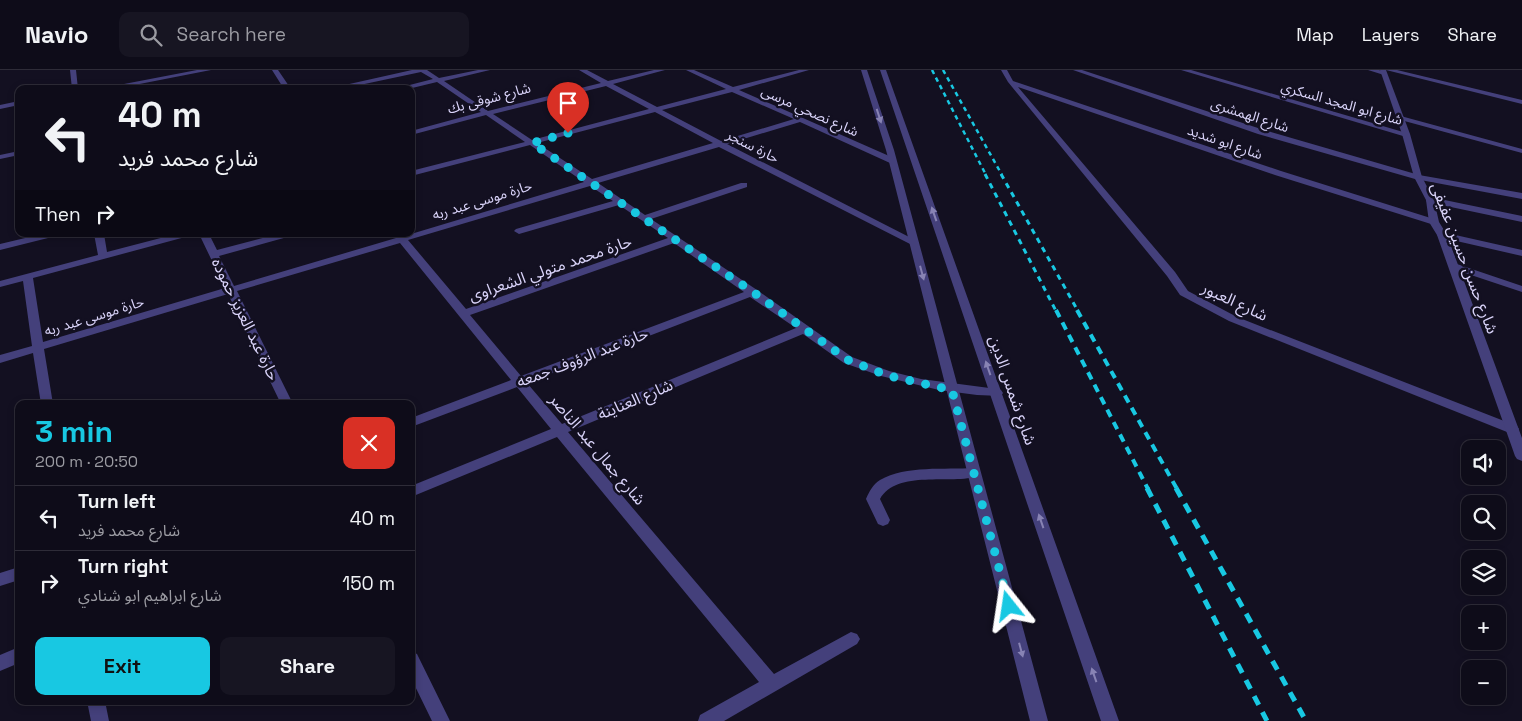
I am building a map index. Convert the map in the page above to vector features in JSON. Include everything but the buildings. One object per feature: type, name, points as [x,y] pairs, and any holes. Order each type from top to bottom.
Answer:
[{"type":"street","points":[[73,70],[75,85]]},
{"type":"street","points":[[124,85],[208,70]]},
{"type":"street","points":[[275,70],[285,85]]},
{"type":"street","points":[[349,85],[422,70],[753,292],[848,360],[913,382],[952,390],[996,393]]},
{"type":"street","points":[[415,85],[487,70]]},
{"type":"street","name":"حارة سنجر","points":[[582,70],[720,144],[914,242]]},
{"type":"street","name":"شارع شوقى بك","points":[[415,132],[662,70]]},
{"type":"street","name":"شارع نصحي مرسى","points":[[689,70],[893,161]]},
{"type":"street","points":[[415,173],[806,70]]},
{"type":"street","points":[[864,70],[893,161],[1039,721]]},
{"type":"street","name":"شارع شمس الدين","points":[[883,70],[1110,721]]},
{"type":"street","name":"شارع العبور","points":[[1004,70],[1010,81],[1171,274],[1184,293],[1233,319],[1512,430]]},
{"type":"street","name":"شارع الهمشرى","points":[[1076,70],[1261,132],[1418,177],[1522,196]]},
{"type":"street","name":"شارع ابو المجد السكري","points":[[1184,70],[1406,134]]},
{"type":"street","points":[[1371,70],[1385,71],[1522,102]]},
{"type":"street","name":"شارع حسن حسين عفيفى","points":[[1385,71],[1418,177],[1430,200],[1434,222],[1442,234],[1522,456]]},
{"type":"street","name":"شارع ابو شديد","points":[[1010,81],[1278,173],[1434,222]]},
{"type":"street","points":[[0,107],[15,104]]},
{"type":"street","points":[[1400,117],[1522,151]]},
{"type":"street","name":"حارة موسى عبد ربه","points":[[415,232],[800,120]]},
{"type":"street","points":[[0,157],[15,154]]},
{"type":"street","points":[[644,218],[744,185]]},
{"type":"street","points":[[1430,200],[1522,219]]},
{"type":"street","points":[[519,232],[620,202]]},
{"type":"street","points":[[1442,234],[1522,253]]},
{"type":"street","points":[[0,247],[41,237]]},
{"type":"street","points":[[100,237],[103,255]]},
{"type":"street","points":[[0,284],[174,237]]},
{"type":"street","name":"حارة عبد العزيز حموده","points":[[206,237],[285,400]]},
{"type":"street","points":[[214,254],[277,237]]},
{"type":"street","name":"حارة موسى عبد ربه","points":[[0,359],[232,290],[397,237]]},
{"type":"street","name":"شارع جمال عبد الناصر","points":[[401,237],[519,382],[772,685]]},
{"type":"street","name":"حارة محمد متولي الشعراوى","points":[[463,314],[675,239]]},
{"type":"street","points":[[1454,266],[1522,289]]},
{"type":"street","points":[[27,276],[45,400]]},
{"type":"street","name":"حارة عبد الرؤوف جمعه","points":[[415,421],[753,292]]},
{"type":"street","name":"شارع العناينة","points":[[415,490],[804,329]]},
{"type":"street","points":[[883,520],[873,499],[876,491],[885,484],[899,478],[974,473]]},
{"type":"street","points":[[0,580],[15,574]]},
{"type":"street","points":[[707,721],[851,639]]},
{"type":"street","points":[[0,662],[15,656]]},
{"type":"street","points":[[415,668],[441,721]]},
{"type":"street","points":[[97,705],[100,721]]},
{"type":"railway","points":[[932,70],[986,175]]},
{"type":"railway","points":[[943,70],[1002,175]]},
{"type":"railway","points":[[985,174],[1056,311]]},
{"type":"railway","points":[[1001,174],[1078,311]]},
{"type":"railway","points":[[1056,310],[1148,489]]},
{"type":"railway","points":[[1077,310],[1177,489]]},
{"type":"railway","points":[[1147,488],[1267,721]]},
{"type":"railway","points":[[1176,488],[1306,721]]},
{"type":"route","points":[[568,133],[532,143],[753,292],[848,360],[889,376],[952,390],[1009,606]]}]
